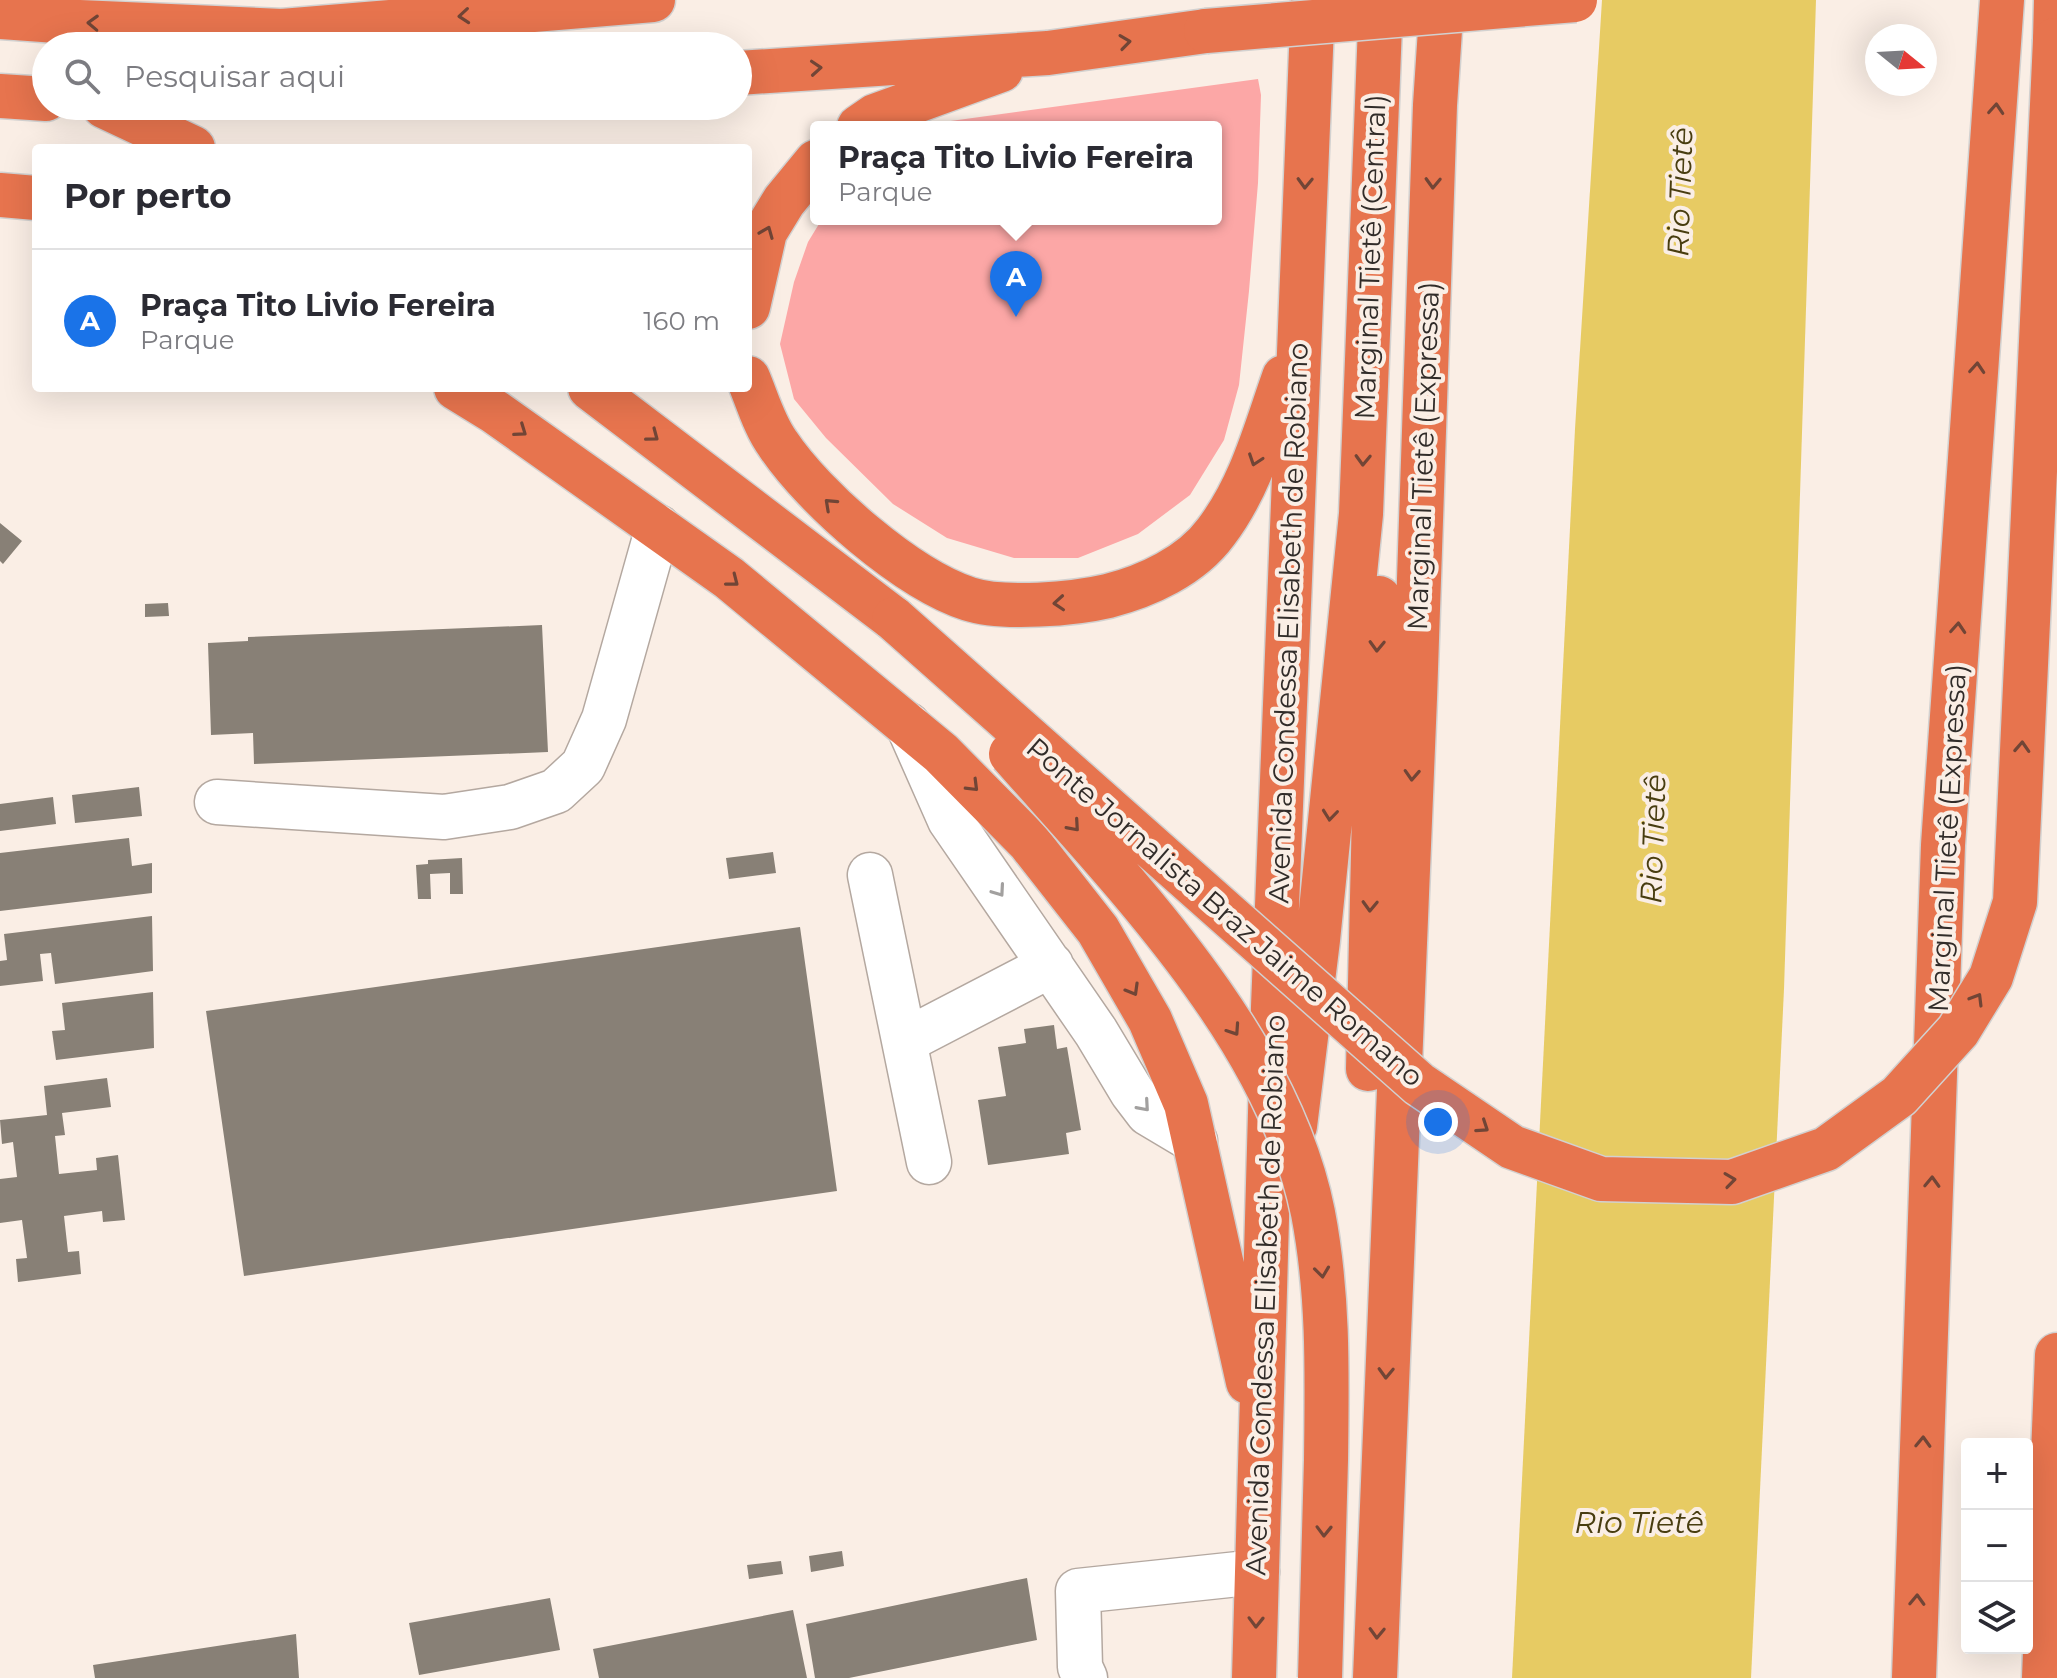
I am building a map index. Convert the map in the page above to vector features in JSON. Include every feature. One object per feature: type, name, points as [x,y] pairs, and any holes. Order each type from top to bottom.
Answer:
[{"type":"highway","points":[[0,17],[282,31],[653,0]]},
{"type":"highway","name":"Avenida Condessa Elisabeth de Robiano","points":[[1254,1678],[1267,1214],[1313,0]]},
{"type":"highway","name":"Marginal Tietê (Central)","points":[[1361,514],[1381,0]]},
{"type":"highway","name":"Marginal Tietê (Expressa)","points":[[1375,1678],[1415,698],[1435,105],[1442,0]]},
{"type":"highway","points":[[752,72],[1048,53],[1206,31],[1575,0]]},
{"type":"highway","name":"Marginal Tietê (Expressa)","points":[[1914,1678],[1943,845],[2002,0]]},
{"type":"highway","name":"Ponte Jornalista Braz Jaime Romano","points":[[596,392],[894,619],[1419,1084],[1512,1147],[1601,1179],[1732,1182],[1826,1149],[1899,1096],[1958,1031],[1991,977],[2015,902],[2056,20]]},
{"type":"highway","points":[[868,121],[1048,53]]},
{"type":"highway","points":[[0,96],[32,98]]},
{"type":"highway","points":[[134,120],[185,144]]},
{"type":"highway","points":[[752,289],[765,232],[784,201],[810,169]]},
{"type":"highway","points":[[0,195],[32,198]]},
{"type":"highway","points":[[752,387],[776,443],[827,503],[920,577],[971,600],[1027,605],[1090,600],[1139,588],[1183,563],[1215,534],[1248,482],[1299,333]]},
{"type":"highway","points":[[462,392],[729,578],[941,753],[1029,842],[1098,930],[1150,1020],[1186,1104],[1245,1378],[1262,1405]]},
{"type":"highway","points":[[1267,1214],[1289,1180],[1318,940],[1361,514]]},
{"type":"highway","name":"Marginal Tietê (Expressa)","points":[[1361,514],[1379,587],[1369,949],[1367,1227],[1389,1295]]},
{"type":"highway","points":[[894,619],[1169,935],[1247,1050],[1283,1120],[1313,1210],[1323,1272],[1328,1343],[1320,1678]]},
{"type":"highway","points":[[2044,1678],[2057,1355]]},
{"type":"lane","points":[[217,802],[444,817],[510,807],[556,791],[583,766],[604,719],[658,527]]},
{"type":"lane","points":[[908,725],[950,820],[1051,965],[1148,1113],[1195,1141]]},
{"type":"lane","points":[[870,875],[929,1162]]},
{"type":"lane","points":[[905,1041],[1051,965]]},
{"type":"lane","points":[[1085,1678],[1080,1667],[1078,1591],[1257,1572]]},
{"type":"shaded area","points":[[1258,79],[1261,95],[1258,183],[1249,291],[1239,385],[1224,440],[1190,495],[1138,534],[1078,558],[1014,558],[947,538],[893,504],[826,438],[794,399],[780,344],[794,282],[808,242],[818,225],[1222,225],[1222,121],[951,121]]},
{"type":"water","name":"Rio Tietê","points":[[1602,0],[1816,0],[1784,989],[1751,1678],[1512,1678],[1575,429]]},
{"type":"building","points":[[0,523],[22,541],[3,564],[0,561]]},
{"type":"building","points":[[168,603],[169,616],[145,617],[145,604]]},
{"type":"building","points":[[542,625],[548,752],[254,764],[253,733],[211,735],[208,643],[248,641],[248,637]]},
{"type":"building","points":[[139,787],[142,816],[75,823],[72,795]]},
{"type":"building","points":[[53,797],[56,824],[0,831],[0,804]]},
{"type":"building","points":[[129,838],[132,866],[152,863],[152,893],[0,911],[0,853]]},
{"type":"building","points":[[773,852],[776,873],[729,879],[726,858]]},
{"type":"building","points":[[462,858],[463,894],[450,894],[450,873],[430,874],[431,899],[418,899],[416,865],[428,864],[428,860]]},
{"type":"building","points":[[152,916],[153,971],[55,984],[51,953],[40,954],[43,981],[0,986],[0,961],[7,960],[4,934]]},
{"type":"building","points":[[800,927],[837,1191],[244,1276],[206,1011]]},
{"type":"building","points":[[153,992],[154,1048],[56,1060],[52,1031],[65,1030],[62,1003]]},
{"type":"building","points":[[1054,1025],[1057,1049],[1067,1047],[1081,1130],[1066,1133],[1069,1154],[988,1165],[978,1100],[1006,1096],[998,1047],[1026,1043],[1024,1029]]},
{"type":"building","points":[[107,1078],[111,1107],[62,1113],[65,1135],[55,1136],[59,1174],[97,1170],[96,1158],[118,1155],[125,1220],[103,1222],[102,1211],[64,1216],[68,1252],[79,1251],[81,1274],[18,1282],[16,1259],[27,1258],[22,1220],[0,1223],[0,1179],[17,1177],[13,1142],[2,1144],[0,1120],[47,1115],[44,1086]]},
{"type":"building","points":[[842,1551],[844,1566],[811,1572],[809,1556]]},
{"type":"building","points":[[781,1561],[783,1574],[749,1579],[747,1565]]},
{"type":"building","points":[[1027,1578],[1037,1640],[849,1678],[815,1678],[806,1624]]},
{"type":"building","points":[[550,1598],[560,1650],[419,1675],[409,1623]]},
{"type":"building","points":[[793,1610],[807,1678],[599,1678],[593,1649]]},
{"type":"building","points":[[296,1634],[299,1678],[95,1678],[93,1665]]},
{"type":"place","name":"Praça Tito Livio Fereira","points":[[1016,317]]}]
